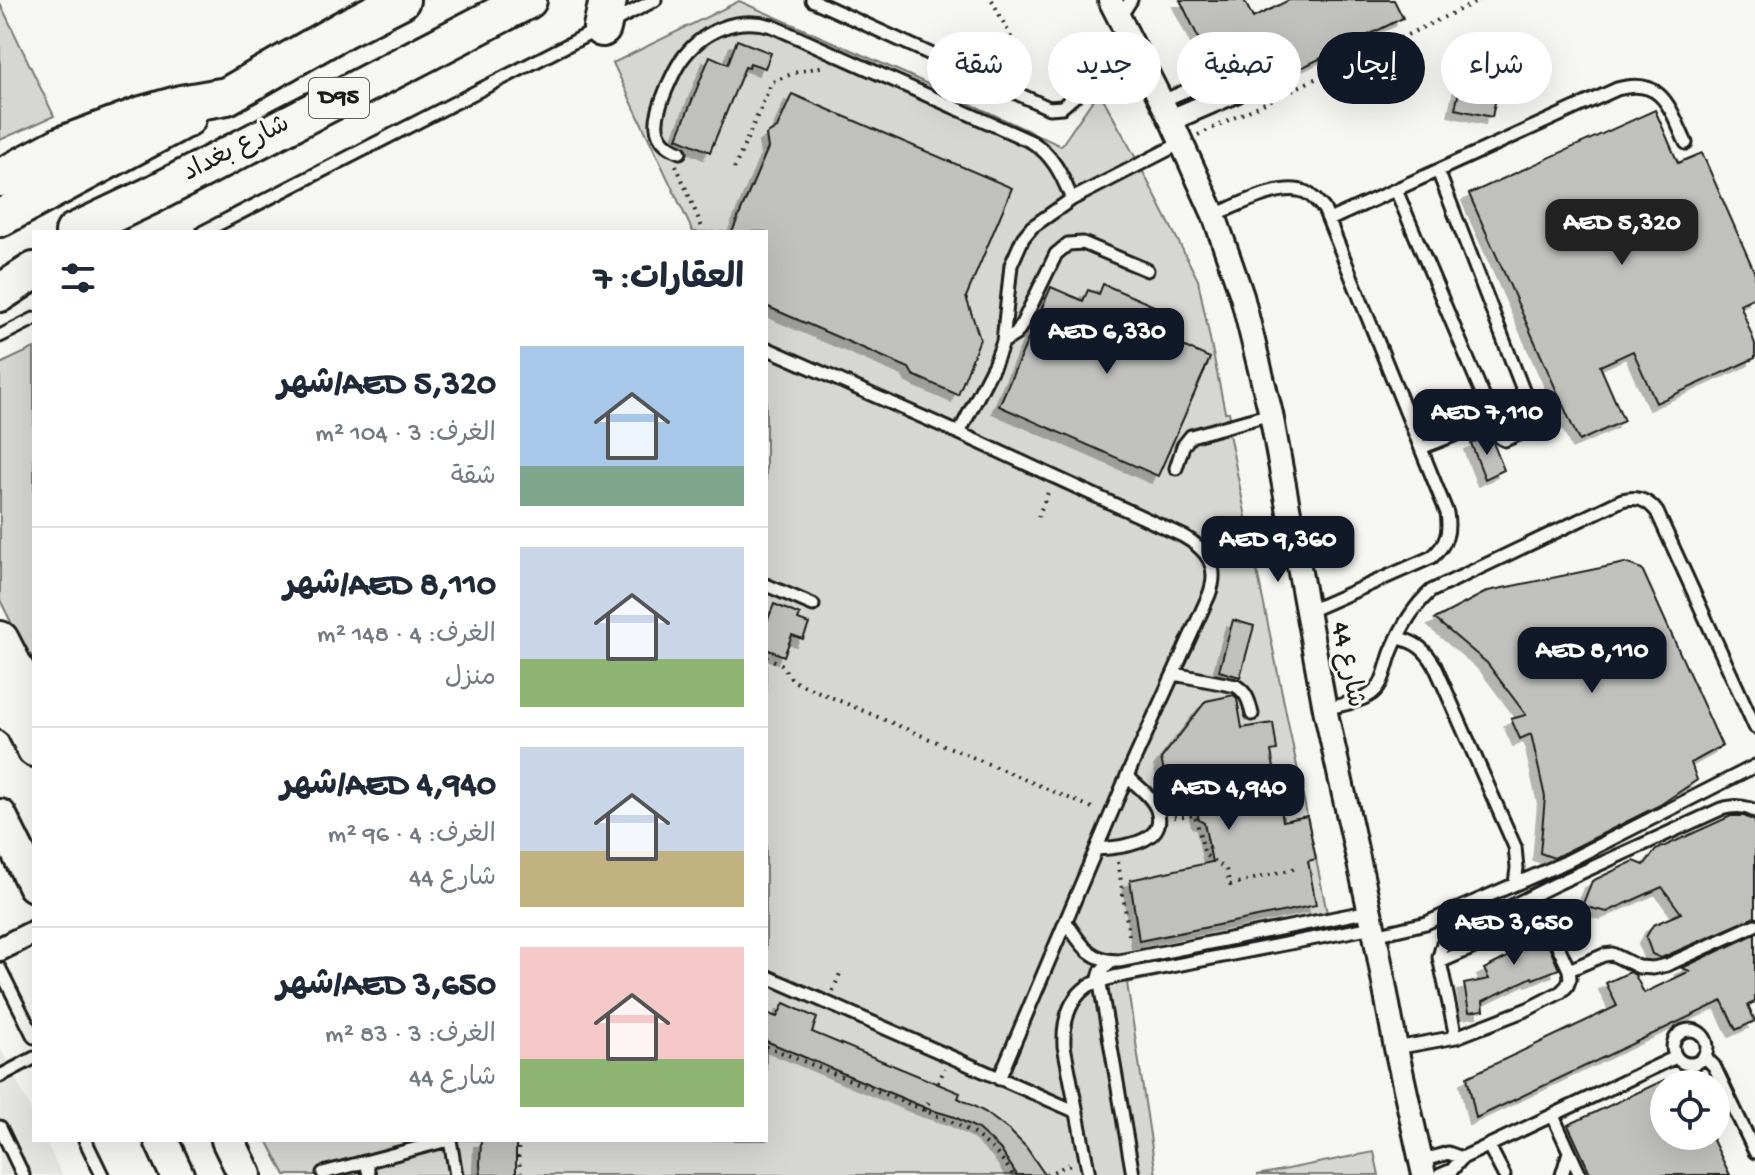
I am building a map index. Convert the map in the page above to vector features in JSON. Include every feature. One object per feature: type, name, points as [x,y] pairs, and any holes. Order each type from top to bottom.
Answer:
[{"type":"main road","name":"شارع بغداد","points":[[78,230],[150,196],[528,0]]},
{"type":"main road","name":"شارع بغداد","points":[[0,178],[62,145],[142,115],[227,96],[386,4]]},
{"type":"main road","points":[[0,218],[227,96]]},
{"type":"main road","points":[[0,160],[62,145]]},
{"type":"main road","points":[[96,230],[150,196]]},
{"type":"main road","points":[[0,268],[32,252]]},
{"type":"main road","points":[[0,293],[32,272]]},
{"type":"main road","points":[[0,640],[22,720]]},
{"type":"main road","points":[[0,682],[22,720]]},
{"type":"main road","points":[[0,816],[32,881]]},
{"type":"main road","points":[[162,1142],[177,1175]]},
{"type":"main road","points":[[229,1142],[245,1175]]},
{"type":"street","name":"شارع 44","points":[[1120,6],[1130,32]]},
{"type":"street","name":"شارع 44","points":[[1161,101],[1214,215],[1242,296],[1271,414],[1325,709],[1373,924],[1422,1168]]},
{"type":"street","points":[[0,949],[32,933]]},
{"type":"lane","points":[[207,230],[605,14],[655,0]]},
{"type":"lane","points":[[812,0],[927,53]]},
{"type":"lane","points":[[674,150],[660,139],[656,115],[679,62],[713,31],[739,22],[757,22],[1032,142],[1053,161],[1072,199]]},
{"type":"lane","points":[[1329,220],[1630,85],[1643,86],[1666,100],[1686,143]]},
{"type":"lane","points":[[1032,100],[1049,108],[1066,104]]},
{"type":"lane","points":[[959,433],[1003,342],[1011,265],[1023,238],[1032,227],[1072,199],[1189,104]]},
{"type":"lane","points":[[1171,121],[1209,104]]},
{"type":"lane","points":[[1396,190],[1501,438],[1510,439],[1535,426],[1438,171]]},
{"type":"lane","points":[[1214,215],[1277,191],[1291,189],[1304,191],[1324,209],[1447,513],[1447,538],[1432,557],[1306,612]]},
{"type":"lane","points":[[1003,342],[1020,328],[1056,254],[1068,244],[1083,243],[1147,270]]},
{"type":"lane","points":[[0,336],[32,320]]},
{"type":"lane","points":[[768,352],[959,433],[1183,536],[1203,551],[1211,562],[1213,585],[1127,776],[999,1079]]},
{"type":"lane","points":[[1421,448],[1528,402]]},
{"type":"lane","points":[[1176,468],[1183,446],[1191,436],[1271,414]]},
{"type":"lane","points":[[1325,709],[1366,697],[1377,689],[1382,683],[1392,649],[1413,609],[1431,591],[1628,498],[1642,500],[1657,512],[1755,727]]},
{"type":"lane","points":[[768,586],[813,605]]},
{"type":"lane","points":[[1398,638],[1420,647],[1435,666],[1515,847],[1515,884]]},
{"type":"lane","points":[[1174,674],[1236,686],[1248,698],[1252,714]]},
{"type":"lane","points":[[1066,922],[1089,953],[1111,961],[1373,924],[1426,923],[1566,862],[1755,766]]},
{"type":"lane","points":[[1096,849],[1140,842],[1156,829],[1159,819],[1157,809],[1127,776]]},
{"type":"lane","points":[[1456,1037],[1440,962],[1440,950],[1447,938],[1721,809],[1734,806],[1755,811]]},
{"type":"lane","points":[[1396,1048],[1456,1037],[1528,1009],[1567,986],[1569,970],[1545,916],[1525,900]]},
{"type":"lane","points":[[1089,1175],[1064,1046],[1068,1011],[1077,996],[1090,985],[1129,974],[1373,924]]},
{"type":"lane","points":[[1569,970],[1612,954],[1639,967],[1667,965],[1755,925]]},
{"type":"lane","points":[[1440,962],[1495,938]]},
{"type":"lane","points":[[1111,961],[1101,971],[1100,982],[1133,1175]]},
{"type":"lane","points":[[0,969],[32,1033]]},
{"type":"lane","points":[[768,977],[1077,1112]]},
{"type":"lane","points":[[1686,1031],[1703,1037],[1706,1050],[1700,1061],[1687,1064],[1676,1057],[1673,1044],[1680,1034],[1686,1031]]},
{"type":"lane","points":[[1704,1056],[1712,1062],[1755,1152]]},
{"type":"lane","points":[[1440,1175],[1452,1170],[1462,1158],[1676,1057]]},
{"type":"lane","points":[[0,1076],[32,1059]]},
{"type":"lane","points":[[1553,1116],[1580,1175]]},
{"type":"lane","points":[[0,1127],[23,1175]]},
{"type":"lane","points":[[86,1142],[102,1175]]},
{"type":"lane","points":[[323,1173],[441,1142]]},
{"type":"lane","points":[[449,1142],[456,1175]]},
{"type":"lane","points":[[1489,1146],[1504,1175]]},
{"type":"lane","points":[[1562,1175],[1569,1152]]},
{"type":"lane","points":[[1422,1168],[1448,1153],[1462,1158]]},
{"type":"lane","points":[[366,1162],[369,1175]]},
{"type":"path","points":[[992,0],[1008,32]]},
{"type":"path","points":[[1171,121],[1480,0]]},
{"type":"path","points":[[734,169],[772,82],[794,73],[850,61]]},
{"type":"path","points":[[674,150],[703,230]]},
{"type":"path","points":[[1038,517],[1055,478]]},
{"type":"path","points":[[768,658],[781,664],[793,681],[1110,816]]},
{"type":"path","points":[[1159,819],[1195,815],[1205,855],[1226,869],[1230,885],[1297,868]]},
{"type":"path","points":[[1115,848],[1129,935]]},
{"type":"path","points":[[768,1047],[971,1131],[1004,1162],[1013,1175]]},
{"type":"path","points":[[924,1111],[931,1098]]},
{"type":"path","points":[[519,1142],[521,1175]]},
{"type":"path","points":[[1046,1175],[1086,1158]]},
{"type":"shaded area","points":[[739,1],[927,84],[927,104],[971,104],[1061,146],[1090,104],[1106,104],[1198,280],[1225,412],[1229,412],[1233,433],[1229,434],[1327,913],[1308,917],[1313,944],[1127,983],[1156,1175],[285,1175],[268,1142],[768,1142],[768,230],[692,230],[613,63]]},
{"type":"shaded area","points":[[0,3],[54,116],[0,140]]},
{"type":"shaded area","points":[[32,349],[32,664],[0,600],[0,364]]},
{"type":"shaded area","points":[[0,1047],[32,1113],[32,1142],[46,1142],[62,1175],[0,1175]]},
{"type":"shaded area","points":[[1374,1152],[1379,1175],[1257,1175]]},
{"type":"building","points":[[1180,0],[1244,0],[1253,18],[1289,0],[1394,0],[1403,18],[1374,32],[1317,32],[1317,60],[1301,68],[1301,32],[1196,32]]},
{"type":"building","points":[[737,40],[771,53],[765,68],[750,63],[749,68],[745,67],[710,152],[677,138],[710,56],[728,64]]},
{"type":"building","points":[[792,94],[1012,188],[966,297],[980,339],[958,395],[913,375],[909,368],[768,307],[768,230],[733,230],[768,148],[766,135],[777,128]]},
{"type":"building","points":[[1456,104],[1495,104],[1492,117],[1455,109]]},
{"type":"building","points":[[1655,110],[1678,163],[1702,153],[1755,273],[1755,297],[1740,304],[1755,344],[1755,358],[1656,403],[1633,351],[1600,366],[1624,421],[1579,441],[1469,194]]},
{"type":"building","points":[[1103,284],[1168,312],[1163,322],[1173,327],[1167,339],[1210,358],[1158,476],[999,406],[1051,287],[1083,301],[1088,290],[1099,294]]},
{"type":"building","points":[[1490,435],[1504,470],[1485,479],[1471,443]]},
{"type":"building","points":[[1625,563],[1642,569],[1722,746],[1691,763],[1697,780],[1660,805],[1554,858],[1540,853],[1545,797],[1531,734],[1520,739],[1511,719],[1526,715],[1487,663],[1435,619],[1488,591]]},
{"type":"building","points":[[774,604],[800,615],[798,620],[809,624],[803,639],[792,635],[784,656],[768,650],[768,620]]},
{"type":"building","points":[[1233,620],[1254,626],[1240,677],[1219,671]]},
{"type":"building","points":[[1234,695],[1242,728],[1273,723],[1277,750],[1271,751],[1283,821],[1307,816],[1316,859],[1308,861],[1316,905],[1139,941],[1130,880],[1212,862],[1204,823],[1199,820],[1192,773],[1166,779],[1161,759],[1206,701]]},
{"type":"building","points":[[1731,816],[1744,816],[1755,821],[1755,917],[1661,958],[1652,954],[1646,937],[1653,925],[1681,913],[1662,887],[1607,912],[1582,906],[1592,881],[1634,861],[1644,865],[1656,850]]},
{"type":"building","points":[[1537,920],[1559,969],[1532,977],[1483,1001],[1484,1010],[1469,1012],[1464,984],[1489,979],[1484,969],[1519,951],[1511,934]]},
{"type":"building","points":[[1755,934],[1755,1002],[1748,1005],[1755,1021],[1736,1030],[1722,1001],[1476,1118],[1467,1077],[1617,1006],[1606,983],[1630,972],[1635,975],[1644,993],[1690,971],[1682,968]]},
{"type":"building","points":[[784,1003],[817,1018],[812,1032],[960,1093],[958,1098],[985,1112],[1010,1131],[1026,1147],[1045,1175],[1017,1175],[1000,1149],[978,1129],[955,1117],[928,1109],[768,1042],[768,1014],[777,1017]]},
{"type":"building","points":[[1650,1087],[1650,1150],[1718,1150],[1730,1175],[1591,1175],[1568,1125]]},
{"type":"building","points":[[481,1142],[516,1142],[516,1175],[481,1175]]}]
